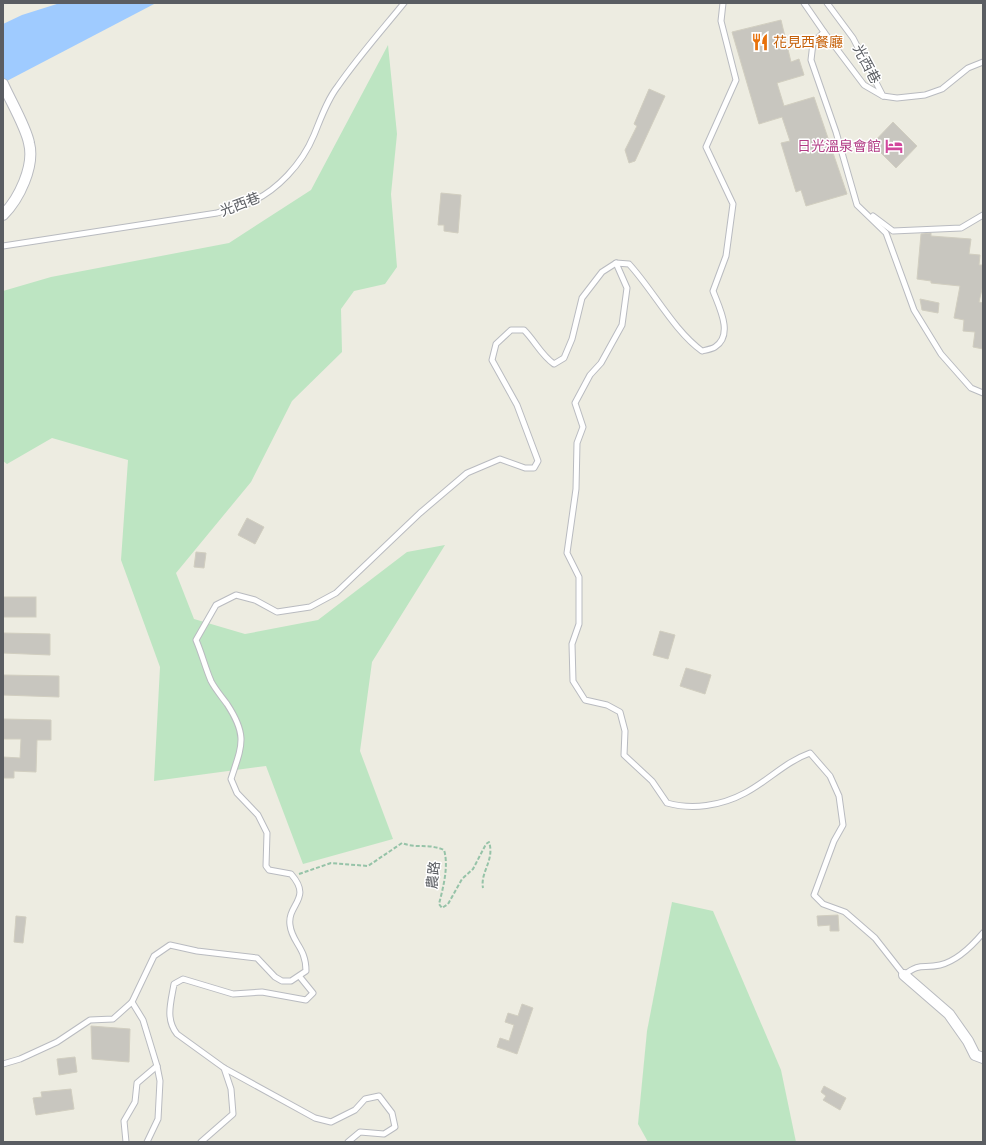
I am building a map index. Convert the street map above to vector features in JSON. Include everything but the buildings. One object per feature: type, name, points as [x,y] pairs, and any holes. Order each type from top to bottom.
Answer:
[{"type":"street","points":[[3,216],[15,199],[30,167],[30,143],[4,86]]},
{"type":"street","points":[[904,975],[949,1014],[968,1041],[975,1054],[983,1058]]},
{"type":"lane","name":"光西巷","points":[[3,246],[217,213],[247,204],[261,197],[274,189],[289,173],[313,136],[318,122],[337,86],[404,3]]},
{"type":"lane","points":[[3,1064],[20,1059],[57,1042],[90,1020],[113,1019],[132,1002],[154,956],[170,945],[197,951],[256,958],[275,977],[282,981],[291,981],[300,977],[306,972],[306,960],[290,926],[290,918],[300,895],[299,886],[296,879],[291,874],[268,870],[266,866],[267,833],[258,815],[237,793],[231,779],[240,752],[242,738],[238,723],[211,682],[204,657],[196,640],[216,605],[236,595],[255,600],[277,612],[310,607],[336,593],[420,513],[467,473],[500,459],[525,468],[534,468],[538,462],[517,405],[492,360],[496,344],[511,330],[524,330],[535,340],[544,357],[554,364],[564,358],[572,340],[582,298],[602,272],[616,263],[629,264],[644,281],[690,342],[702,351],[714,348],[722,338],[724,320],[713,292],[726,256],[733,204],[706,147],[736,80],[721,21],[723,3]]},
{"type":"lane","points":[[804,3],[864,85],[883,96]]},
{"type":"lane","name":"光西巷","points":[[827,3],[853,38],[883,96],[897,98],[925,95],[942,89],[968,68],[983,62]]},
{"type":"lane","points":[[824,32],[813,43],[811,60],[836,132],[857,205],[886,233],[914,310],[941,354],[971,388],[983,393]]},
{"type":"lane","points":[[857,205],[893,231],[962,228],[983,215]]},
{"type":"lane","points":[[616,263],[627,288],[622,325],[601,363],[590,375],[575,403],[583,427],[577,443],[576,489],[567,553],[579,578],[580,624],[572,644],[573,680],[584,700],[607,705],[620,712],[625,731],[624,755],[652,781],[667,803],[683,807],[714,805],[744,794],[796,758],[810,753],[830,776],[839,796],[843,825],[834,841],[814,895],[823,904],[845,912],[875,938],[904,975],[914,967],[939,965],[950,961],[964,953],[983,933]]},
{"type":"lane","points":[[300,977],[313,993],[306,1000],[262,992],[232,994],[184,979],[174,984],[169,1015],[172,1027],[177,1034],[224,1068],[315,1118],[331,1122],[355,1110],[365,1099],[379,1096],[392,1113],[395,1127],[384,1134],[360,1132],[348,1142]]},
{"type":"lane","points":[[132,1002],[142,1020],[157,1066],[160,1081],[158,1119],[147,1142]]},
{"type":"lane","points":[[126,1142],[124,1121],[135,1102],[137,1083],[157,1066]]},
{"type":"lane","points":[[201,1142],[233,1114],[231,1089],[224,1068]]},
{"type":"path","name":"農路","points":[[296,879],[299,874],[330,863],[368,866],[402,843],[419,848],[433,845],[444,850],[446,857],[444,885],[439,904],[442,908],[448,904],[462,879],[473,869],[486,844],[489,842],[491,853],[489,865],[482,877],[482,888]]},
{"type":"green space","points":[[388,45],[397,134],[391,194],[397,267],[385,284],[354,291],[341,309],[342,352],[292,401],[251,482],[176,573],[194,619],[245,634],[318,620],[407,552],[445,545],[372,662],[360,751],[393,839],[303,864],[266,766],[154,781],[160,667],[121,560],[128,460],[52,438],[7,464],[3,461],[3,291],[51,277],[229,243],[311,190]]},
{"type":"green space","points":[[672,902],[713,911],[781,1070],[796,1142],[648,1142],[638,1124],[647,1031]]},
{"type":"water","points":[[60,3],[156,3],[3,83],[3,24],[22,15]]},
{"type":"place","name":"花見西餐廳","points":[[760,42]]},
{"type":"place","name":"日光溫泉會館","points":[[894,146]]}]
